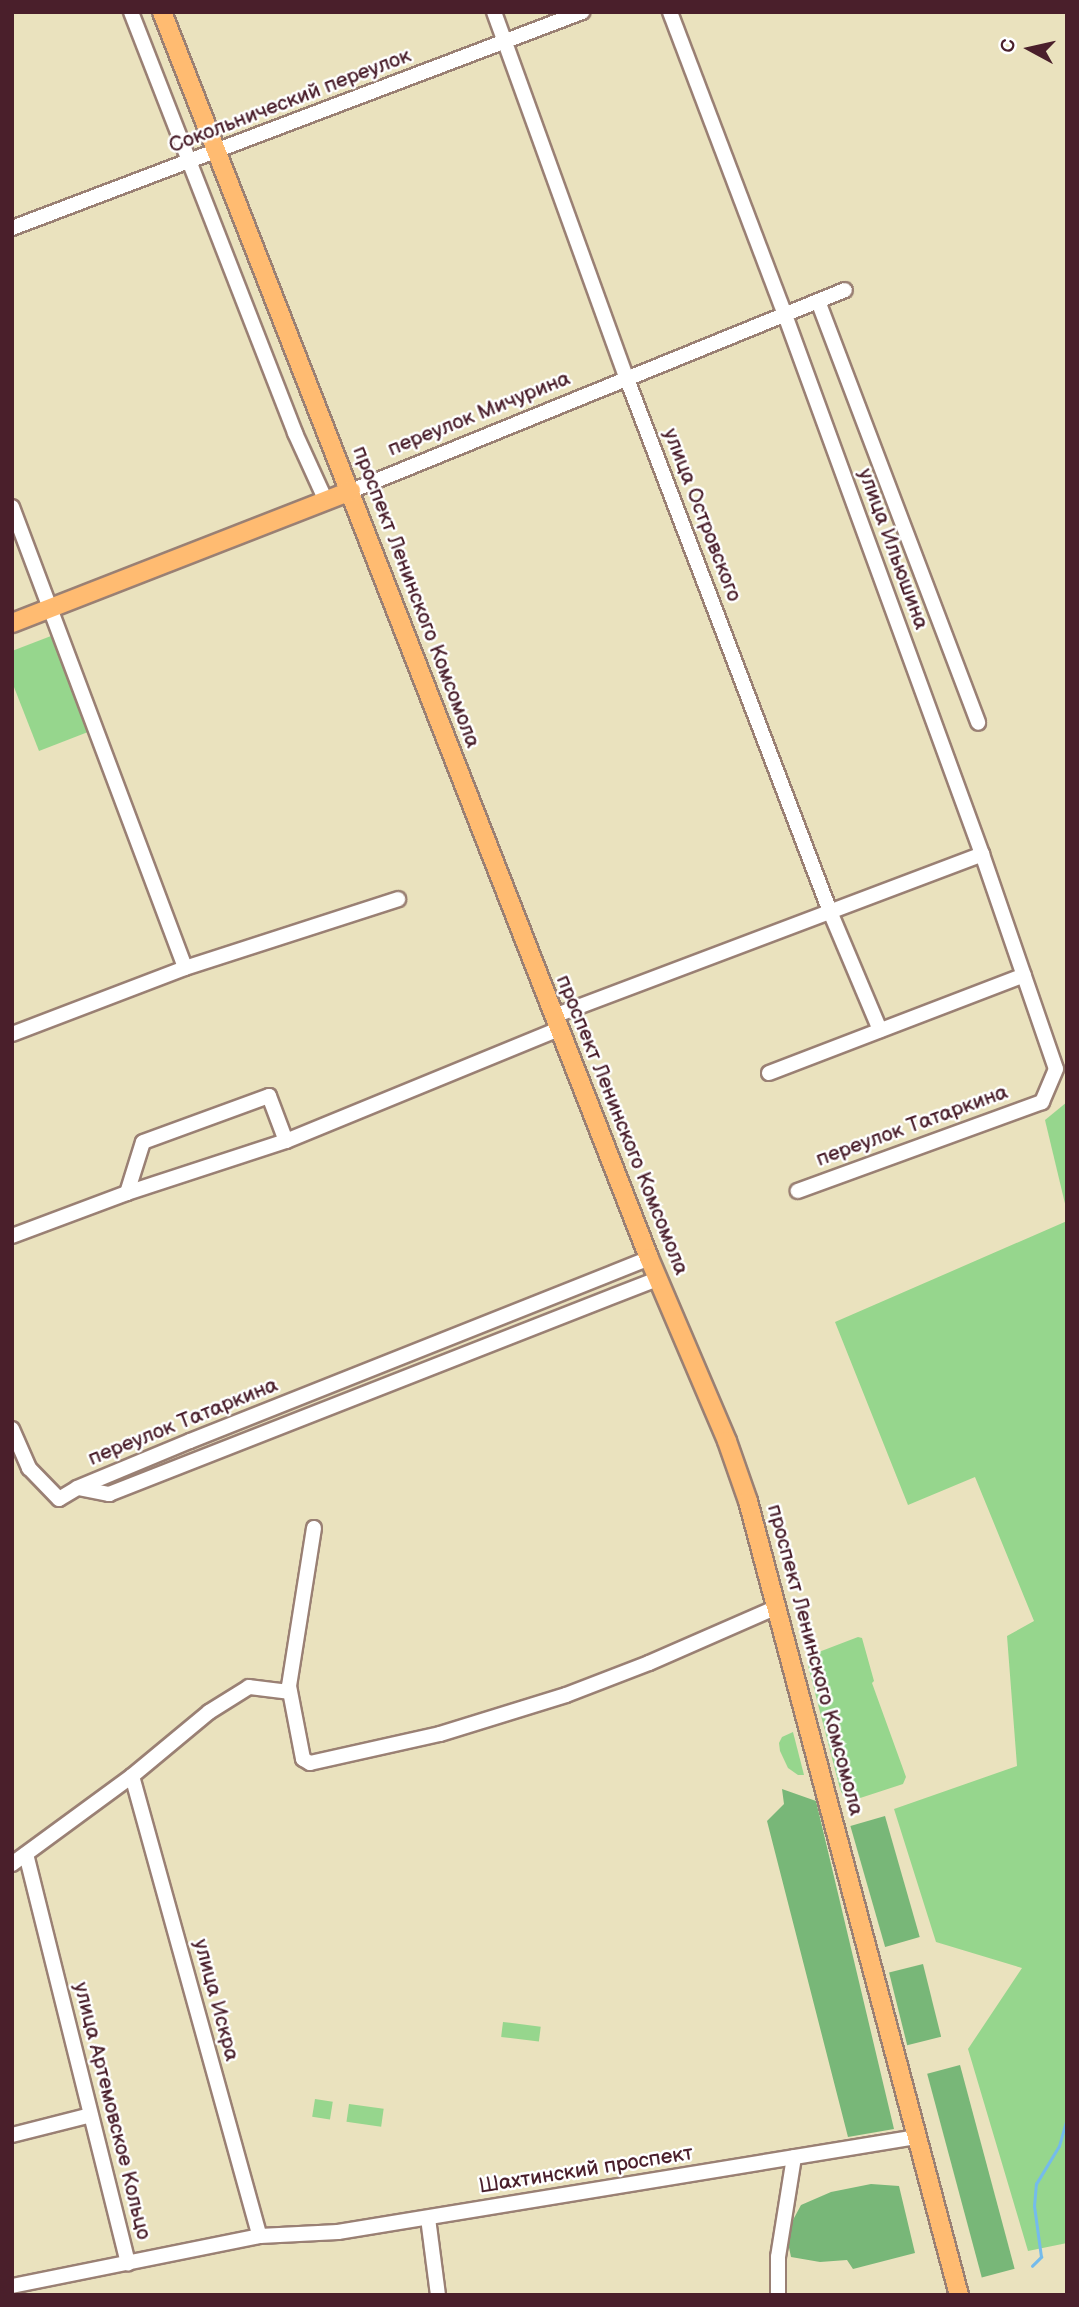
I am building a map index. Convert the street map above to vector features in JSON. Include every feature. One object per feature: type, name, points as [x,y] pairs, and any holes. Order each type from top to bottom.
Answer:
[{"type":"main road","name":"проспект Ленинского Комсомола","points":[[162,12],[657,1279],[727,1441],[748,1501],[957,2288]]},
{"type":"main road","name":"переулок Мичурина","points":[[12,624],[351,491]]},
{"type":"street","points":[[131,12],[295,433],[326,501]]},
{"type":"street","name":"улица Островского","points":[[494,12],[627,379],[831,914],[880,1030]]},
{"type":"street","name":"Сокольнический переулок","points":[[12,228],[582,12]]},
{"type":"street","name":"улица Ильюшина","points":[[670,12],[785,315],[1024,975],[1056,1069],[1042,1101]]},
{"type":"street","name":"переулок Мичурина","points":[[351,491],[845,290]]},
{"type":"street","points":[[818,301],[978,723]]},
{"type":"street","points":[[12,508],[52,608],[185,968]]},
{"type":"street","points":[[12,1237],[127,1193],[286,1141],[556,1022],[982,854]]},
{"type":"street","points":[[12,1034],[185,968],[398,899]]},
{"type":"street","points":[[769,1073],[1024,975]]},
{"type":"street","points":[[127,1193],[143,1142],[269,1097],[286,1141]]},
{"type":"street","name":"переулок Татаркина","points":[[797,1191],[1042,1101]]},
{"type":"street","name":"переулок Татаркина","points":[[77,1488],[649,1258]]},
{"type":"street","name":"переулок Татаркина","points":[[77,1488],[109,1494],[657,1279]]},
{"type":"street","points":[[12,1429],[29,1468],[59,1499],[77,1488]]},
{"type":"street","points":[[314,1528],[290,1692],[303,1759],[310,1763],[440,1734],[566,1695],[649,1663],[777,1606]]},
{"type":"street","points":[[12,1864],[132,1776],[209,1712],[249,1687],[290,1692]]},
{"type":"street","name":"улица Искра","points":[[132,1776],[260,2236]]},
{"type":"street","name":"улица Артемовское Кольцо","points":[[12,2286],[128,2264],[26,1854]]},
{"type":"street","points":[[12,2135],[91,2115]]},
{"type":"street","name":"Шахтинский проспект","points":[[128,2264],[260,2236],[338,2232],[917,2137]]},
{"type":"street","points":[[778,2295],[778,2257],[794,2157]]},
{"type":"street","points":[[428,2218],[438,2295]]},
{"type":"green space","points":[[51,636],[88,732],[39,751],[12,682],[12,651]]},
{"type":"green space","points":[[1067,1102],[1067,1212],[1045,1120]]},
{"type":"green space","points":[[1067,1221],[1067,2243],[1028,2251],[968,2049],[1022,1968],[936,1942],[894,1809],[1017,1766],[1007,1636],[1034,1621],[975,1477],[908,1505],[835,1322]]},
{"type":"green space","points":[[858,1637],[862,1638],[874,1681],[872,1683],[906,1777],[903,1784],[851,1801],[844,1798],[840,1789],[807,1662],[811,1655]]},
{"type":"green space","points":[[793,1732],[804,1775],[798,1775],[788,1768],[780,1751],[779,1743],[782,1737]]},
{"type":"green space","points":[[782,1789],[816,1801],[894,2129],[848,2137],[767,1821],[784,1804]]},
{"type":"green space","points":[[885,1816],[920,1937],[885,1947],[850,1826]]},
{"type":"green space","points":[[923,1964],[941,2037],[907,2045],[889,1972]]},
{"type":"green space","points":[[503,2022],[541,2027],[539,2042],[501,2037]]},
{"type":"green space","points":[[960,2065],[1015,2269],[982,2278],[927,2074]]},
{"type":"green space","points":[[315,2099],[333,2102],[330,2120],[312,2117]]},
{"type":"green space","points":[[349,2104],[384,2109],[381,2127],[346,2122]]},
{"type":"green space","points":[[871,2184],[899,2186],[915,2253],[853,2269],[847,2260],[820,2262],[791,2257],[786,2233],[801,2205],[831,2192]]},
{"type":"waterway","points":[[1032,2266],[1041,2257],[1034,2206],[1036,2184],[1059,2146],[1067,2118]]}]
